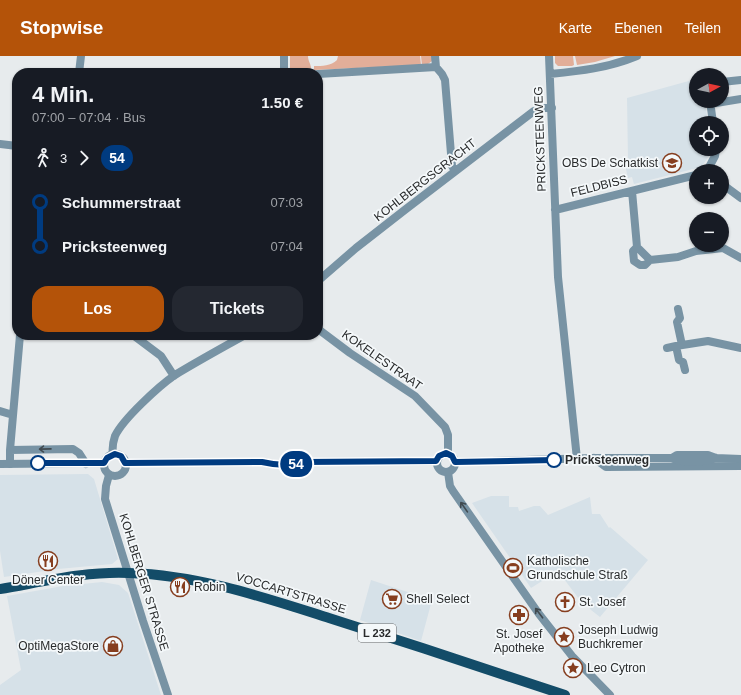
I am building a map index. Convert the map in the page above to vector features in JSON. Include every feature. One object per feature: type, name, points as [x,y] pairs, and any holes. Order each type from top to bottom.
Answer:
[{"type":"main road","name":"VOCCARTSTRASSE","points":[[0,589],[73,576],[106,573],[128,573],[195,580],[238,590],[565,695]]},
{"type":"street","points":[[80,68],[81,56]]},
{"type":"street","points":[[284,56],[284,68]]},
{"type":"street","points":[[435,56],[436,67],[442,74],[444,80],[452,166],[455,171]]},
{"type":"street","name":"PRICKSTEENWEG","points":[[549,56],[558,277],[577,459]]},
{"type":"street","points":[[550,74],[578,72],[602,68],[637,56]]},
{"type":"street","points":[[323,74],[436,67]]},
{"type":"street","points":[[729,81],[741,80]]},
{"type":"street","points":[[729,100],[741,99]]},
{"type":"street","name":"KOHLBERGSGRACHT","points":[[323,277],[356,248],[534,111],[542,108],[552,108]]},
{"type":"street","points":[[0,144],[12,145]]},
{"type":"street","name":"FELDBISS","points":[[555,210],[689,177]]},
{"type":"street","points":[[729,189],[741,198]]},
{"type":"street","points":[[632,191],[637,247],[633,251],[634,261],[640,265],[646,265],[650,260],[678,257],[696,251],[724,248],[741,258]]},
{"type":"street","points":[[678,309],[680,318],[677,322],[679,360],[683,362],[685,370]]},
{"type":"street","name":"KOKELESTRAAT","points":[[323,333],[350,353],[415,396],[445,427],[448,435],[448,453]]},
{"type":"street","points":[[10,464],[20,340]]},
{"type":"street","points":[[140,340],[161,356],[174,376]]},
{"type":"street","points":[[113,454],[113,443],[116,435],[142,404],[174,376],[235,340]]},
{"type":"street","points":[[667,348],[708,341],[741,348]]},
{"type":"street","points":[[0,411],[13,415]]},
{"type":"street","points":[[10,450],[73,449],[80,453],[86,464]]},
{"type":"street","points":[[448,453],[452,456],[455,462],[454,468],[448,472],[443,472],[439,469],[436,461],[441,454],[448,453]]},
{"type":"street","points":[[113,454],[121,456],[125,463],[125,470],[120,475],[109,475],[106,472],[104,463],[107,458],[113,454]]},
{"type":"street","points":[[455,462],[594,458],[672,458],[677,455],[708,455],[716,458],[741,459]]},
{"type":"street","points":[[594,458],[606,467],[741,466]]},
{"type":"street","points":[[125,463],[262,462],[283,465],[302,462],[436,461]]},
{"type":"street","points":[[0,464],[104,463]]},
{"type":"street","points":[[448,472],[450,486],[453,491],[539,614],[572,656],[610,695]]},
{"type":"street","name":"KOHLBERGER STRASSE","points":[[109,475],[106,486],[106,499],[128,573],[168,695]]},
{"type":"shaded area","points":[[290,56],[308,56],[311,68],[290,68]]},
{"type":"shaded area","points":[[338,56],[420,56],[421,65],[323,70],[323,68],[314,68],[314,66],[326,65],[337,60]]},
{"type":"shaded area","points":[[421,56],[433,56],[432,61],[428,64],[422,65]]},
{"type":"shaded area","points":[[555,56],[573,56],[574,65],[558,66],[555,63]]},
{"type":"shaded area","points":[[575,56],[615,56],[595,62],[577,65]]},
{"type":"shaded area","points":[[689,81],[689,108],[706,108],[707,116],[689,116],[689,156],[709,156],[703,164],[689,164],[689,170],[634,184],[632,177],[628,178],[624,161],[628,160],[627,98]]},
{"type":"shaded area","points":[[88,474],[94,479],[118,559],[112,564],[58,569],[4,577],[0,551],[0,475]]},
{"type":"shaded area","name":"Katholische Grundschule Straß","points":[[491,496],[509,496],[509,507],[518,507],[519,511],[534,506],[540,506],[548,515],[590,497],[592,514],[600,514],[609,528],[610,527],[648,560],[600,617],[591,610],[585,602],[582,603],[558,571],[531,588],[472,503]]},
{"type":"shaded area","points":[[371,580],[432,600],[421,641],[360,620]]},
{"type":"shaded area","points":[[102,582],[119,585],[128,593],[161,695],[0,695],[0,685],[21,670],[7,596],[63,586]]},
{"type":"bus line","name":"54","points":[[38,463],[104,463],[105,460],[113,454],[121,456],[125,460],[125,463],[262,462],[283,465],[302,462],[436,461],[443,453],[448,453],[454,458],[455,462],[554,460]]},
{"type":"place","name":"OBS De Schatkist","points":[[672,163]]},
{"type":"place","name":"Pricksteenweg","points":[[554,460]]},
{"type":"place","name":"Döner Center","points":[[48,561]]},
{"type":"place","name":"Katholische Grundschule Straß","points":[[513,568]]},
{"type":"place","name":"Robin","points":[[180,587]]},
{"type":"place","name":"Shell Select","points":[[392,599]]},
{"type":"place","name":"St. Josef","points":[[565,602]]},
{"type":"place","name":"St. Josef Apotheke","points":[[519,615]]},
{"type":"place","name":"Joseph Ludwig Buchkremer","points":[[564,637]]},
{"type":"place","name":"OptiMegaStore","points":[[113,646]]},
{"type":"place","name":"Leo Cytron","points":[[573,668]]}]
